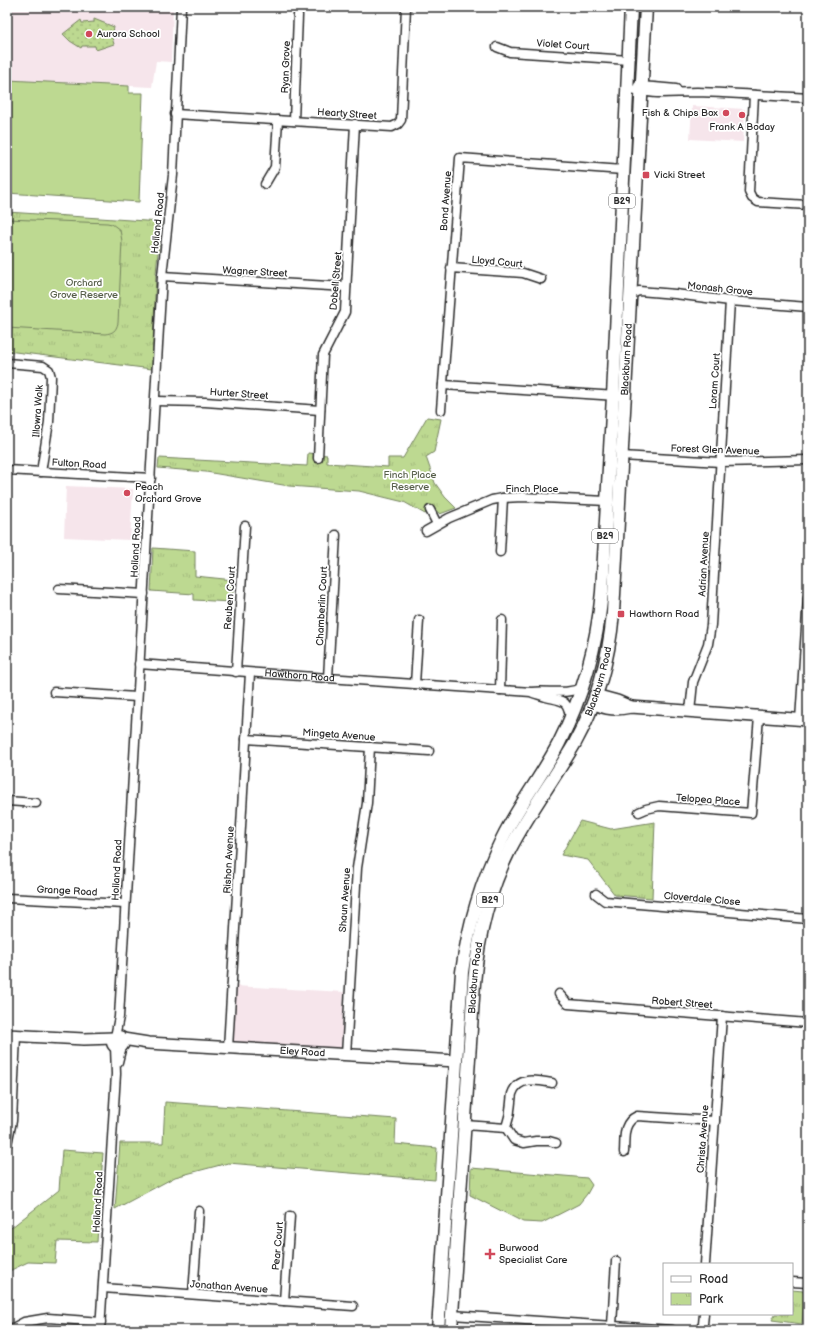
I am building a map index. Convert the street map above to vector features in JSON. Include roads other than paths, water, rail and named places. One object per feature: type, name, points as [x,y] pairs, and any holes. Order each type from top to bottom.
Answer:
[{"type":"main road","name":"Blackburn Road","points":[[451,1330],[476,968],[481,935],[490,900],[502,866],[510,850],[575,742],[593,699],[607,657],[612,624],[622,456],[619,396],[623,170],[631,7]]},
{"type":"main road","name":"Blackburn Road","points":[[438,1330],[465,950],[475,905],[482,883],[502,839],[558,744],[570,719],[592,657],[600,612],[607,501],[631,294],[646,7]]},
{"type":"main road","points":[[582,686],[593,699]]},
{"type":"main road","points":[[537,780],[571,732],[584,705],[593,699],[617,702],[631,707],[804,720]]},
{"type":"main road","name":"Eley Road","points":[[12,1036],[456,1061]]},
{"type":"main road","points":[[456,1061],[469,1062]]},
{"type":"main road","points":[[439,1315],[452,1315]]},
{"type":"street","name":"Holland Road","points":[[101,1326],[162,276],[173,175],[181,7]]},
{"type":"street","name":"Hearty Street","points":[[176,114],[392,127],[398,124],[401,120],[406,7]]},
{"type":"street","name":"Ryan Grove","points":[[294,121],[298,15]]},
{"type":"street","name":"Violet Court","points":[[497,47],[510,52],[629,60]]},
{"type":"street","points":[[627,88],[808,98]]},
{"type":"street","points":[[754,95],[749,192],[752,198],[758,202],[808,205]]},
{"type":"street","points":[[265,184],[275,167],[278,120]]},
{"type":"street","name":"Dobell Street","points":[[318,458],[323,355],[345,312],[355,124]]},
{"type":"street","name":"Bond Avenue","points":[[441,410],[460,158],[623,170]]},
{"type":"street","name":"Lloyd Court","points":[[451,268],[523,273],[541,279]]},
{"type":"street","name":"Wagner Street","points":[[162,276],[346,288]]},
{"type":"street","name":"Monash Grove","points":[[631,294],[642,291],[730,301],[808,307]]},
{"type":"street","name":"Loram Court","points":[[720,462],[730,301]]},
{"type":"street","name":"Illowra Walk","points":[[7,364],[43,366],[49,370],[51,378],[49,422],[41,472]]},
{"type":"street","points":[[442,385],[619,396]]},
{"type":"street","name":"Hurter Street","points":[[155,401],[205,402],[320,410]]},
{"type":"street","name":"Forest Glen Avenue","points":[[622,456],[720,462],[808,460]]},
{"type":"street","name":"Adrian Avenue","points":[[690,712],[693,682],[710,636],[720,462]]},
{"type":"street","name":"Fulton Road","points":[[7,470],[151,478]]},
{"type":"street","name":"Finch Place","points":[[426,531],[437,524],[492,500],[503,498],[522,497],[607,501]]},
{"type":"street","points":[[500,552],[503,498]]},
{"type":"street","points":[[430,510],[437,524]]},
{"type":"street","name":"Reuben Court","points":[[236,672],[245,526]]},
{"type":"street","name":"Chamberlin Court","points":[[328,678],[336,534]]},
{"type":"street","points":[[59,589],[144,594]]},
{"type":"street","points":[[804,720],[808,597]]},
{"type":"street","points":[[415,684],[419,620]]},
{"type":"street","points":[[500,690],[502,620]]},
{"type":"street","name":"Hawthorn Road","points":[[139,664],[531,692],[543,690],[568,692],[582,686]]},
{"type":"street","name":"Rishon Avenue","points":[[228,1048],[250,673]]},
{"type":"street","points":[[54,692],[137,697]]},
{"type":"street","name":"Hawthorn Road","points":[[531,692],[561,700],[568,708],[570,719]]},
{"type":"street","name":"Telopea Place","points":[[639,812],[659,806],[751,813],[758,717]]},
{"type":"street","name":"Mingeta Avenue","points":[[246,738],[430,751]]},
{"type":"street","name":"Shaun Avenue","points":[[346,1055],[357,868],[367,803],[370,747]]},
{"type":"street","points":[[7,800],[36,803]]},
{"type":"street","name":"Cloverdale Close","points":[[596,894],[605,901],[808,919]]},
{"type":"street","name":"Grange Road","points":[[7,898],[125,904]]},
{"type":"street","name":"Robert Street","points":[[559,994],[568,1004],[808,1023]]},
{"type":"street","name":"Christa Avenue","points":[[705,1263],[722,1016]]},
{"type":"street","points":[[7,1144],[12,1121],[12,1036]]},
{"type":"street","points":[[552,1083],[525,1080],[516,1086],[512,1095],[506,1128],[514,1140],[524,1143],[536,1140],[556,1143]]},
{"type":"street","points":[[624,1152],[626,1129],[631,1119],[637,1116],[715,1121]]},
{"type":"street","points":[[465,1125],[506,1128]]},
{"type":"street","points":[[193,1294],[199,1211]]},
{"type":"street","name":"Pear Court","points":[[284,1301],[290,1216]]},
{"type":"street","points":[[612,1325],[616,1261]]},
{"type":"street","points":[[793,1282],[808,1283]]},
{"type":"street","name":"Jonathan Avenue","points":[[103,1288],[353,1306]]},
{"type":"street","points":[[452,1315],[672,1330]]},
{"type":"street","points":[[698,1330],[703,1324],[704,1315]]},
{"type":"street","points":[[9,1330],[24,1322],[48,1318],[101,1326]]},
{"type":"place","name":"Aurora School","points":[[89,34]]},
{"type":"place","name":"Fish & Chips Box","points":[[726,113]]},
{"type":"place","name":"Frank A Boday","points":[[742,115]]},
{"type":"place","name":"Vicki Street","points":[[646,175]]},
{"type":"place","name":"Peach Orchard Grove","points":[[127,493]]},
{"type":"place","name":"Hawthorn Road","points":[[621,614]]},
{"type":"place","name":"Burwood Specialist Care","points":[[490,1254]]},
{"type":"park label","name":"Orchard Grove Reserve","points":[[84,288]]},
{"type":"park label","name":"Finch Place Reserve","points":[[410,480]]}]
